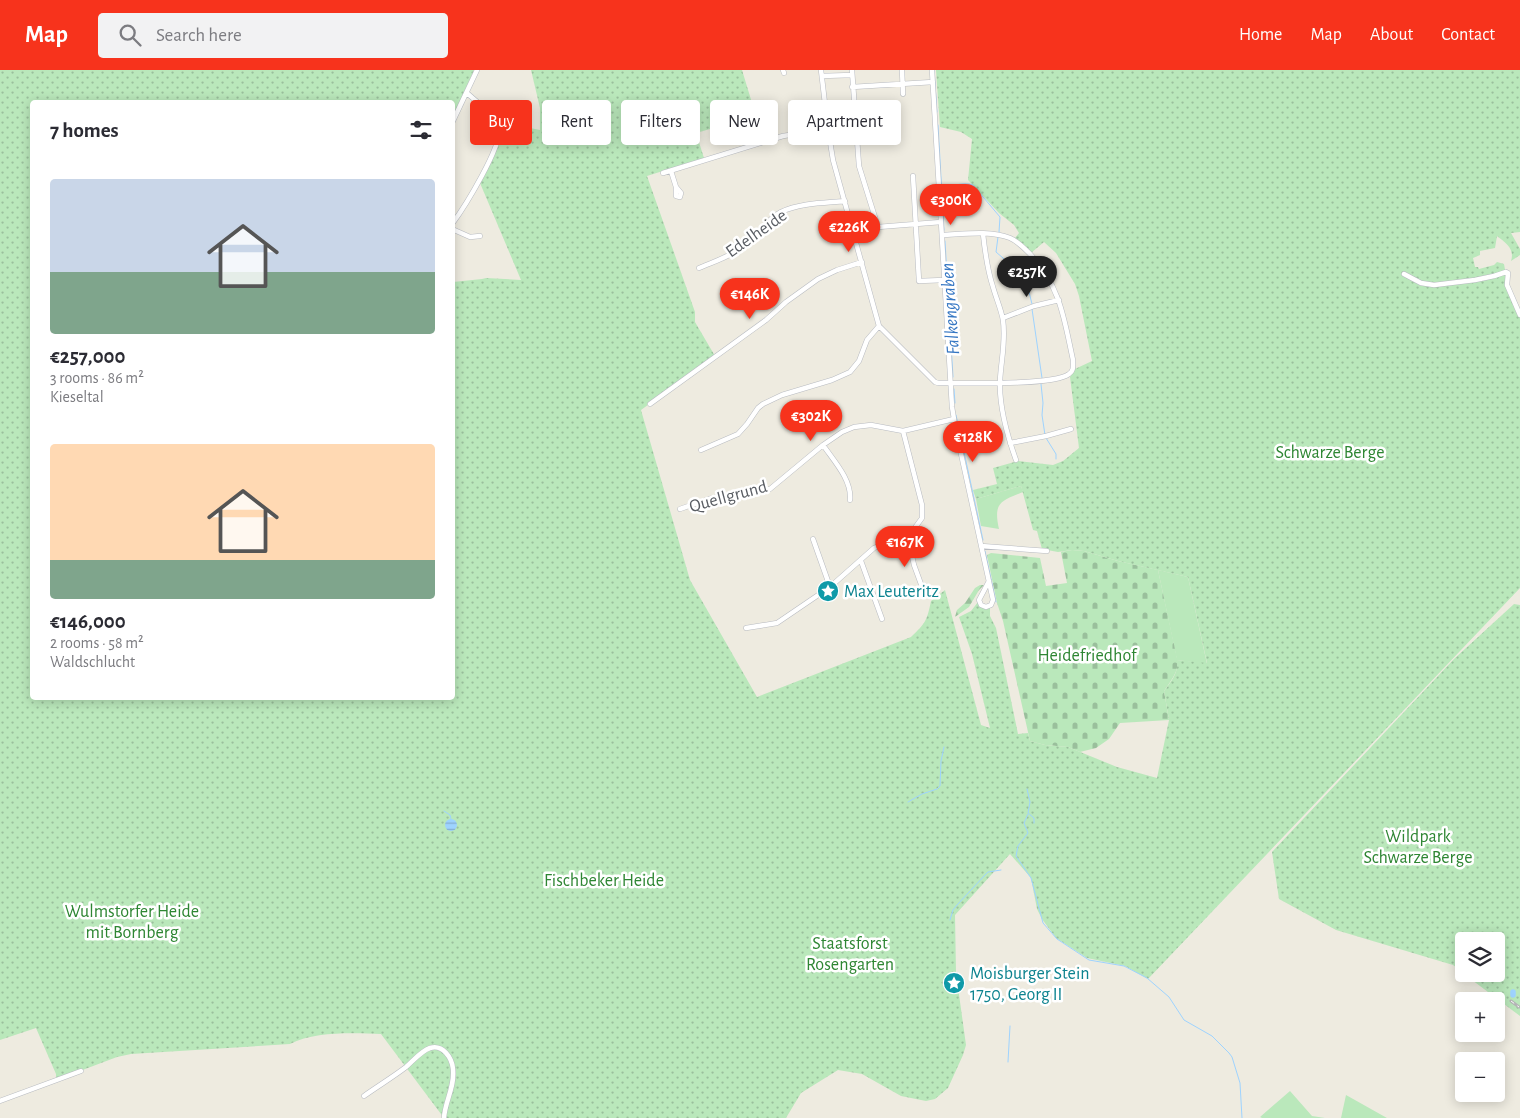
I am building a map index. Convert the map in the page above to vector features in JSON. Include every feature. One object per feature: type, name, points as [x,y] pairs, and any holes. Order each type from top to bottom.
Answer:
[{"type":"street","points":[[455,117],[477,70]]},
{"type":"street","points":[[821,70],[825,100]]},
{"type":"street","points":[[902,70],[903,94]]},
{"type":"street","points":[[932,70],[954,420],[989,581],[993,601],[990,606],[984,607],[979,600],[989,581]]},
{"type":"street","points":[[822,76],[852,73],[859,166],[878,227]]},
{"type":"street","points":[[852,87],[933,82]]},
{"type":"street","points":[[455,220],[481,178],[497,144],[500,129],[496,120],[467,93]]},
{"type":"street","points":[[664,173],[788,135]]},
{"type":"street","points":[[831,145],[833,160],[879,326],[935,382],[1021,383],[1043,381],[1066,376],[1072,372],[1073,360],[1059,300],[1053,285],[1045,272],[1019,243],[1005,236],[983,234],[942,235]]},
{"type":"street","points":[[671,171],[676,187]]},
{"type":"street","points":[[913,176],[919,281],[944,280]]},
{"type":"street","name":"Edelheide","points":[[699,268],[740,249],[749,242],[766,222],[781,212],[800,206],[845,202]]},
{"type":"street","points":[[853,231],[941,222]]},
{"type":"street","points":[[455,230],[470,237],[480,236]]},
{"type":"street","points":[[983,234],[992,285],[1003,318],[1005,342],[1000,382],[1003,416],[1016,460]]},
{"type":"street","points":[[650,404],[766,320],[786,302],[818,279],[837,270],[862,262]]},
{"type":"street","points":[[1404,274],[1424,284],[1434,285],[1475,280],[1506,272],[1508,273],[1508,285],[1520,315]]},
{"type":"street","points":[[1003,318],[1034,306],[1059,300]]},
{"type":"street","points":[[701,450],[738,434],[743,430],[758,408],[782,394],[832,380],[850,372],[859,361],[866,340],[879,326]]},
{"type":"street","name":"Quellgrund","points":[[680,510],[709,499],[730,494],[770,489],[823,445],[842,432],[854,427],[871,425],[903,431],[954,420]]},
{"type":"street","points":[[1010,443],[1071,429]]},
{"type":"street","points":[[746,628],[777,623],[830,587],[874,548],[907,534],[919,523],[922,518],[922,511],[903,431]]},
{"type":"street","points":[[823,445],[848,483],[851,493],[850,500]]},
{"type":"street","points":[[907,534],[914,565],[926,595]]},
{"type":"street","points":[[814,539],[830,587]]},
{"type":"street","points":[[981,546],[1047,551]]},
{"type":"street","points":[[861,561],[882,619]]},
{"type":"street","points":[[364,1096],[427,1050],[440,1049],[448,1055],[453,1069],[452,1090],[446,1104],[444,1118]]},
{"type":"street","points":[[0,1101],[81,1071]]},
{"type":"green space","name":"Fischbeker Heide","points":[[0,70],[474,70],[455,113],[455,100],[30,100],[30,700],[455,700],[455,282],[486,278],[521,280],[480,183],[495,145],[532,145],[532,128],[540,130],[540,108],[531,70],[742,70],[751,100],[710,100],[710,129],[700,132],[700,100],[621,100],[621,145],[700,145],[704,158],[647,176],[695,312],[695,322],[715,356],[641,410],[690,580],[757,697],[911,637],[925,621],[931,601],[945,590],[981,725],[990,728],[972,654],[959,617],[971,611],[978,602],[986,609],[990,608],[990,616],[996,628],[1018,734],[1028,733],[1030,741],[1045,745],[1068,747],[1117,767],[1157,778],[1169,720],[1164,691],[1176,673],[1177,660],[1207,663],[1188,577],[1084,551],[1058,552],[1042,549],[1037,531],[1033,530],[1021,486],[976,499],[973,490],[997,484],[993,468],[1018,461],[1053,465],[1063,461],[1079,448],[1070,377],[1075,369],[1092,361],[1075,284],[1056,253],[1044,242],[1031,253],[1015,238],[1019,233],[1014,225],[999,213],[968,180],[972,139],[961,132],[940,127],[936,70],[1520,70],[1520,232],[1511,233],[1520,249],[1520,255],[1511,261],[1511,250],[1497,236],[1495,248],[1480,251],[1480,255],[1473,258],[1475,267],[1479,269],[1494,265],[1497,262],[1504,264],[1507,281],[1520,315],[1520,588],[1148,979],[1125,966],[1087,958],[1056,938],[1037,909],[1031,878],[1010,854],[955,915],[956,973],[966,1045],[948,1088],[935,1099],[926,1101],[901,1096],[862,1074],[838,1070],[801,1093],[786,1118],[444,1118],[381,1034],[335,1034],[311,1037],[290,1044],[131,1054],[117,1057],[56,1080],[56,1074],[36,1028],[0,1040]]},
{"type":"green space","points":[[1021,486],[1023,492],[1000,504],[997,513],[999,529],[981,526],[976,499]]},
{"type":"green space","name":"Heidefriedhof","points":[[1072,550],[1084,551],[1158,570],[1178,663],[1175,674],[1164,691],[1169,720],[1120,723],[1109,739],[1096,748],[1080,752],[1068,747],[1045,745],[1030,741],[987,555],[991,553],[1040,558],[1046,586],[1067,583],[1061,552]]},
{"type":"green space","points":[[1158,570],[1188,577],[1207,664],[1177,660]]},
{"type":"green space","points":[[984,585],[969,607],[955,617],[957,610],[965,603],[975,588]]},
{"type":"green space","name":"Wildpark Schwarze Berge","points":[[1514,604],[1520,605],[1520,1016],[1505,1005],[1505,992],[1488,992],[1475,982],[1505,982],[1505,932],[1455,932],[1455,966],[1336,930],[1279,899],[1272,852],[1454,659]]},
{"type":"green space","points":[[1290,1091],[1312,1116],[1325,1118],[1260,1117]]},
{"type":"green space","points":[[1346,1095],[1387,1118],[1341,1118]]},
{"type":"water","points":[[453,819],[456,820],[456,830],[449,831],[446,830],[445,823],[446,820]]},
{"type":"waterway","name":"Falkengraben","points":[[934,70],[937,112]]},
{"type":"waterway","name":"Falkengraben","points":[[938,125],[944,230]]},
{"type":"waterway","points":[[945,186],[973,185],[1000,217],[999,232]]},
{"type":"waterway","points":[[998,237],[996,252],[1028,288],[1032,304]]},
{"type":"waterway","name":"Falkengraben","points":[[945,241],[953,377]]},
{"type":"waterway","points":[[1032,309],[1042,378]]},
{"type":"waterway","points":[[1041,384],[1045,435]]},
{"type":"waterway","name":"Falkengraben","points":[[954,389],[955,403]]},
{"type":"waterway","name":"Falkengraben","points":[[956,415],[983,540]]},
{"type":"waterway","points":[[1046,438],[1056,454],[1056,459]]},
{"type":"waterway","name":"Falkengraben","points":[[985,551],[996,602]]},
{"type":"waterway","points":[[908,802],[940,786],[941,761],[944,747]]},
{"type":"waterway","points":[[1027,789],[1030,802],[1028,813],[1034,818],[1034,823]]},
{"type":"waterway","points":[[444,811],[450,815],[451,819]]},
{"type":"waterway","points":[[1028,814],[1024,823],[1028,833],[1018,846],[1016,856],[1031,878],[1043,923],[1057,939],[1089,960],[1124,966],[1147,978],[1169,997],[1184,1020],[1212,1036],[1232,1057],[1240,1083],[1242,1118]]},
{"type":"waterway","points":[[950,920],[953,910],[988,872],[1001,870]]},
{"type":"waterway","points":[[1008,1062],[1010,1026]]},
{"type":"railway","points":[[1511,1001],[1519,1007]]},
{"type":"place","name":"Max Leuteritz","points":[[828,591]]},
{"type":"place","name":"Moisburger Stein 1750, Georg II","points":[[954,983]]},
{"type":"park label","name":"Schwarze Berge","points":[[1330,452]]},
{"type":"park label","name":"Wulmstorfer Heide mit Bornberg","points":[[132,921]]},
{"type":"park label","name":"Staatsforst Rosengarten","points":[[850,953]]}]
